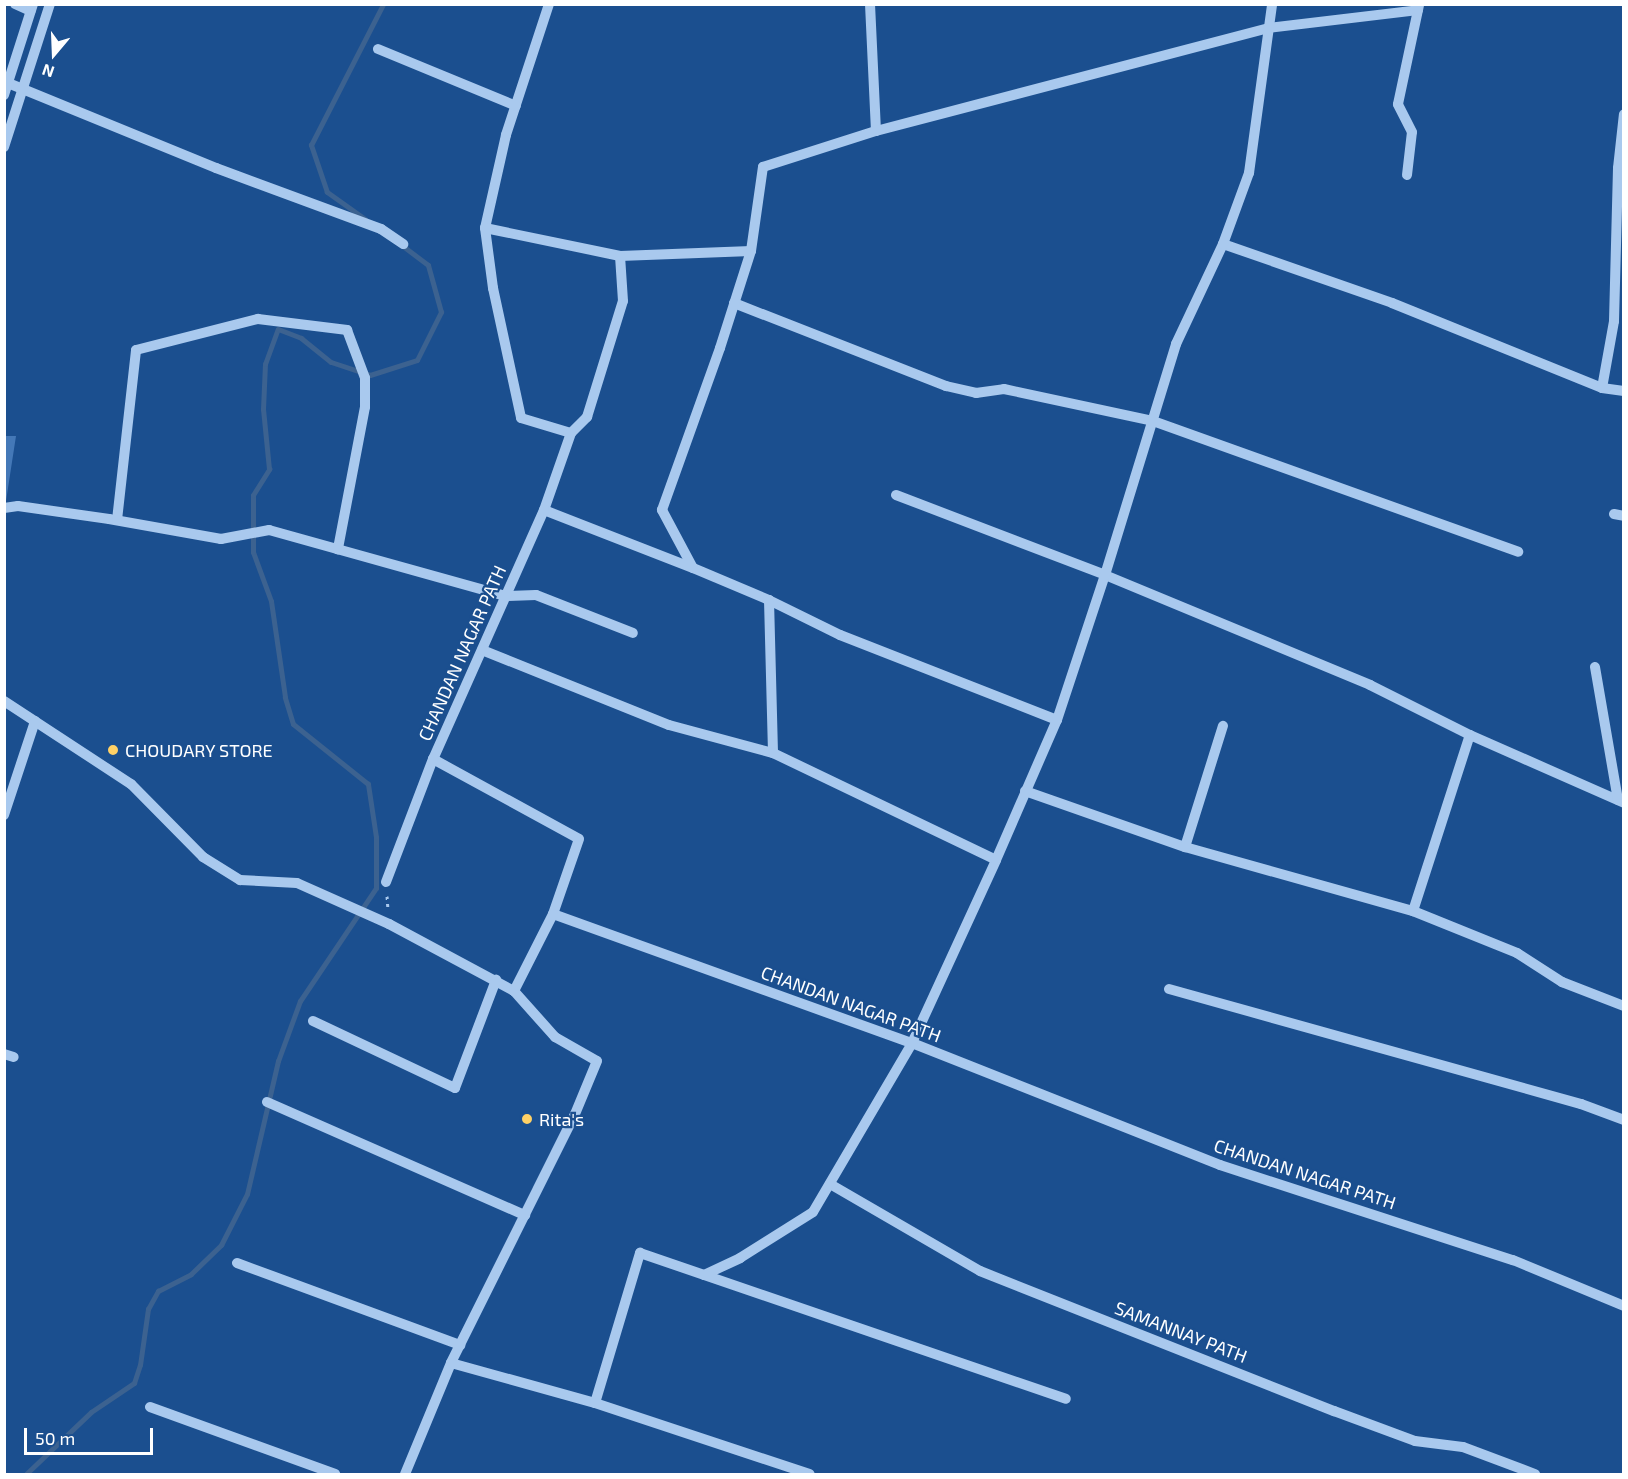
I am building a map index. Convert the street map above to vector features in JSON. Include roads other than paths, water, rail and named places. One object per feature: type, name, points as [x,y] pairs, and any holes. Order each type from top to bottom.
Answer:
[{"type":"street","points":[[4,95],[32,8],[15,4]]},
{"type":"street","points":[[4,147],[50,4]]},
{"type":"street","points":[[549,4],[506,135],[485,228],[493,288],[521,418],[571,433]]},
{"type":"street","points":[[870,4],[876,131]]},
{"type":"street","points":[[704,1275],[740,1258],[813,1212],[912,1043],[996,860],[1057,720],[1105,575],[1176,344],[1222,244],[1249,173],[1272,4]]},
{"type":"street","points":[[693,568],[662,510],[751,251],[763,167],[876,131],[1268,28],[1418,7],[1398,104],[1412,132],[1407,175]]},
{"type":"street","points":[[378,49],[516,106]]},
{"type":"street","points":[[8,83],[216,168],[381,229],[403,244]]},
{"type":"street","points":[[1602,388],[1614,321],[1618,168],[1623,114]]},
{"type":"street","points":[[485,228],[620,256],[751,251]]},
{"type":"street","points":[[1222,244],[1392,303],[1602,388],[1623,391]]},
{"type":"street","name":"CHANDAN NAGAR PATH","points":[[620,256],[622,301],[587,417],[571,433],[544,510],[433,759],[579,839],[553,914],[912,1043],[1220,1165],[1513,1260],[1623,1306]]},
{"type":"street","points":[[734,303],[946,386],[976,393],[1004,389],[1153,421],[1518,552]]},
{"type":"street","points":[[117,520],[136,350],[258,319],[346,330],[365,378],[365,407],[338,549]]},
{"type":"street","points":[[896,495],[1105,575],[1370,685],[1470,735],[1621,802]]},
{"type":"street","points":[[4,508],[18,506],[117,520],[221,539],[269,530],[506,596],[536,596],[633,633]]},
{"type":"street","points":[[544,510],[769,600],[840,635],[1057,720]]},
{"type":"street","points":[[769,600],[773,753]]},
{"type":"street","points":[[482,650],[669,725],[773,753],[996,860]]},
{"type":"street","points":[[1595,667],[1621,802]]},
{"type":"street","points":[[4,701],[131,784],[203,857],[240,880],[297,883],[389,924],[514,991],[555,1037],[597,1061],[575,1114],[451,1363],[405,1474]]},
{"type":"street","points":[[4,814],[35,721]]},
{"type":"street","points":[[1185,847],[1224,726]]},
{"type":"street","points":[[1413,911],[1470,735]]},
{"type":"street","points":[[386,882],[433,759]]},
{"type":"street","points":[[1025,792],[1185,847],[1413,911],[1517,953],[1562,982],[1623,1006]]},
{"type":"street","points":[[514,991],[553,914]]},
{"type":"street","points":[[313,1021],[455,1088],[496,980]]},
{"type":"street","points":[[1169,989],[1581,1104],[1623,1120]]},
{"type":"street","points":[[267,1102],[525,1215]]},
{"type":"street","name":"SAMANNAY PATH","points":[[830,1184],[980,1271],[1415,1441],[1463,1447],[1535,1474]]},
{"type":"street","points":[[595,1403],[640,1253],[1066,1399]]},
{"type":"street","points":[[237,1263],[460,1345]]},
{"type":"street","points":[[451,1363],[595,1403],[810,1474]]},
{"type":"street","points":[[150,1407],[335,1474]]},
{"type":"waterway","points":[[365,219],[327,192],[311,145],[383,4]]},
{"type":"waterway","points":[[26,1474],[91,1412],[134,1383],[140,1365],[148,1309],[158,1291],[191,1274],[221,1245],[247,1194],[278,1061],[300,1001],[376,888],[376,837],[368,784],[293,724],[285,697],[271,601],[253,552],[253,495],[269,469],[263,409],[265,364],[278,329],[301,338],[331,362],[370,375],[417,360],[441,312],[428,265],[401,245]]},
{"type":"place","name":"CHOUDARY STORE","points":[[113,750]]},
{"type":"place","name":"Rita's","points":[[527,1119]]}]
